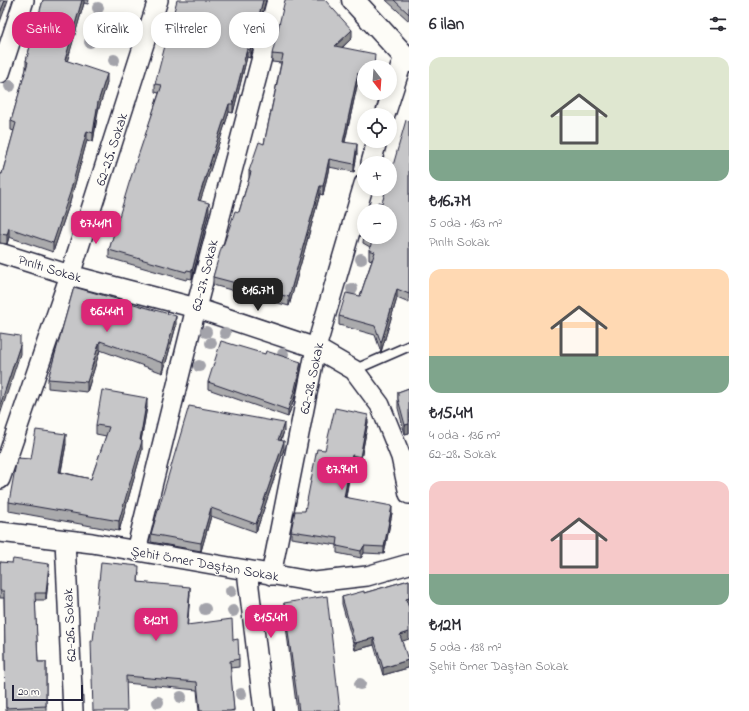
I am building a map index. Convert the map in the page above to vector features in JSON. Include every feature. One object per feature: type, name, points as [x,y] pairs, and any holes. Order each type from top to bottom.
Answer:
[{"type":"street","points":[[0,73],[24,0]]},
{"type":"street","name":"62-25. Sokak","points":[[0,480],[70,275],[158,0]]},
{"type":"street","name":"62-27. Sokak","points":[[136,551],[196,308],[277,0]]},
{"type":"street","points":[[353,0],[406,58],[388,108]]},
{"type":"street","name":"62-28. Sokak","points":[[271,575],[316,348],[360,196]]},
{"type":"street","name":"Pırıltı Sokak","points":[[0,253],[70,275],[196,308],[316,348],[354,370],[380,405],[401,457],[409,494]]},
{"type":"street","name":"Şehit Ömer Daştan Sokak","points":[[0,532],[136,551],[315,582],[367,576],[409,564]]},
{"type":"street","name":"62-26. Sokak","points":[[65,540],[73,711]]},
{"type":"street","points":[[247,571],[264,711]]},
{"type":"lane","points":[[354,370],[409,346]]},
{"type":"building","points":[[0,0],[5,0],[0,13]]},
{"type":"building","points":[[43,0],[82,0],[75,25],[75,12],[40,12]]},
{"type":"building","points":[[177,0],[263,0],[260,12],[229,12],[229,48],[251,48],[250,50],[247,49],[233,104],[229,104],[198,200],[209,203],[192,271],[187,270],[186,272],[109,250],[130,180],[162,85],[155,84],[164,48],[221,48],[221,12],[174,12]]},
{"type":"building","points":[[285,0],[325,0],[352,30],[335,46],[375,54],[375,60],[357,60],[357,78],[343,142],[357,144],[354,164],[329,159],[323,186],[320,186],[289,297],[213,277],[222,245],[223,246],[235,211],[239,212],[251,172],[249,171],[259,142],[264,144],[283,55],[272,54],[273,48],[279,48],[279,25]]},
{"type":"building","points":[[394,0],[409,0],[409,14]]},
{"type":"building","points":[[30,48],[68,48],[65,60],[107,74],[98,102],[93,133],[87,131],[70,193],[53,243],[9,228],[7,235],[0,234],[0,174],[2,174],[16,123],[11,121],[28,62],[26,61]]},
{"type":"building","points":[[406,120],[409,121],[409,294],[397,289],[381,343],[375,326],[339,316],[346,293],[360,296],[375,252],[369,250],[371,244],[397,244],[397,204],[377,204],[378,202],[382,203],[384,196],[397,196],[397,156],[396,156]]},
{"type":"building","points":[[74,287],[176,316],[163,363],[100,341],[87,382],[48,379]]},
{"type":"building","points":[[0,333],[20,336],[20,345],[0,406]]},
{"type":"building","points":[[221,341],[265,354],[266,351],[301,362],[295,389],[288,410],[208,382]]},
{"type":"building","points":[[409,388],[409,424],[405,425],[398,399],[398,392]]},
{"type":"building","points":[[102,390],[147,398],[140,440],[142,441],[119,521],[9,502],[17,458],[31,459],[36,430],[66,434],[59,472],[91,479],[109,427],[96,425]]},
{"type":"building","points":[[189,406],[284,423],[278,440],[284,441],[256,524],[211,508],[201,543],[151,534]]},
{"type":"building","points":[[335,408],[368,415],[360,457],[352,455],[344,497],[392,506],[384,547],[364,546],[361,551],[337,546],[338,538],[291,531],[295,511],[305,511],[317,449],[325,450]]},
{"type":"building","points":[[13,559],[49,564],[46,593],[35,593],[38,662],[46,662],[46,706],[6,708],[4,591],[0,591],[0,562],[12,563]]},
{"type":"building","points":[[101,562],[139,566],[138,582],[190,587],[187,625],[232,619],[233,640],[238,639],[239,659],[230,661],[234,710],[200,711],[197,682],[126,676],[127,711],[93,711],[91,641],[93,641]]},
{"type":"building","points":[[409,580],[409,598],[406,599],[409,608],[409,632],[400,635],[408,660],[383,668],[374,638],[355,643],[342,597],[364,591],[364,593]]},
{"type":"building","points":[[327,596],[340,711],[299,711],[284,603]]}]
